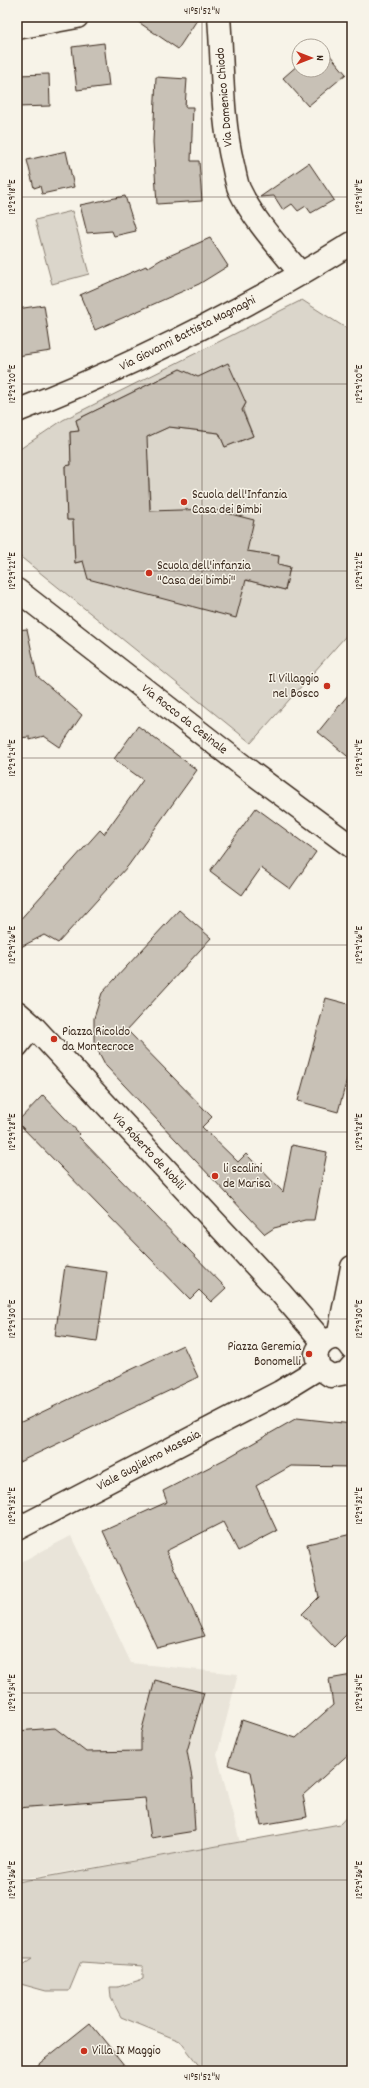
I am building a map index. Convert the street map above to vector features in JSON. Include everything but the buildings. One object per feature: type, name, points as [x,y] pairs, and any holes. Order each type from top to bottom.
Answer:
[{"type":"street","points":[[17,28],[77,17]]},
{"type":"street","name":"Via Domenico Chiodo","points":[[218,17],[225,119],[229,152],[238,187],[250,209],[268,235],[302,274]]},
{"type":"street","name":"Via Giovanni Battista Magnaghi","points":[[17,411],[78,387],[135,361],[247,305],[302,274],[352,242]]},
{"type":"street","name":"Via Rocco da Cesinale","points":[[17,590],[251,772],[352,847]]},
{"type":"street","points":[[17,1046],[25,1019]]},
{"type":"street","name":"Via Roberto de Nobili","points":[[25,1019],[279,1291],[346,1354]]},
{"type":"street","points":[[346,1354],[316,1354],[320,1368],[331,1376],[341,1375],[346,1354],[352,1269]]},
{"type":"street","name":"Viale Guglielmo Massaia","points":[[17,1529],[280,1392],[320,1368]]},
{"type":"shaded area","points":[[72,211],[89,274],[52,284],[35,220]]},
{"type":"shaded area","name":"Scuola dell'Infanzia Casa dei Bimbi","points":[[302,300],[352,332],[352,629],[251,743],[17,554],[17,451],[63,420]],"holes":[[[180,369],[246,403],[243,410],[253,436],[225,447],[219,433],[169,427],[119,449],[148,461],[151,519],[247,551],[279,556],[278,564],[290,567],[285,590],[246,580],[83,561],[75,563],[73,520],[67,520],[65,466],[71,465],[70,432],[79,431],[76,420]]]},
{"type":"shaded area","points":[[71,1536],[131,1663],[238,1674],[217,1755],[240,1842],[17,1880],[17,1564]]},
{"type":"shaded area","points":[[352,1811],[352,2071],[199,2071],[200,2067],[180,2041],[121,2017],[111,1998],[110,1987],[118,1987],[143,1979],[143,1966],[81,1962],[69,1991],[46,1991],[17,1983],[17,1969],[32,1959],[17,1959],[17,1882],[340,1824]]},
{"type":"place","name":"Scuola dell'Infanzia Casa dei Bimbi","points":[[184,502]]},
{"type":"place","name":"Scuola dell'infanzia \"Casa dei bimbi\"","points":[[149,573]]},
{"type":"place","name":"Il Villaggio nel Bosco","points":[[327,686]]},
{"type":"place","name":"Piazza Ricoldo da Montecroce","points":[[54,1039]]},
{"type":"place","name":"li scalini de Marisa","points":[[215,1176]]},
{"type":"place","name":"Piazza Geremia Bonomelli","points":[[309,1354]]},
{"type":"place","name":"Villa IX Maggio","points":[[84,2051]]}]
